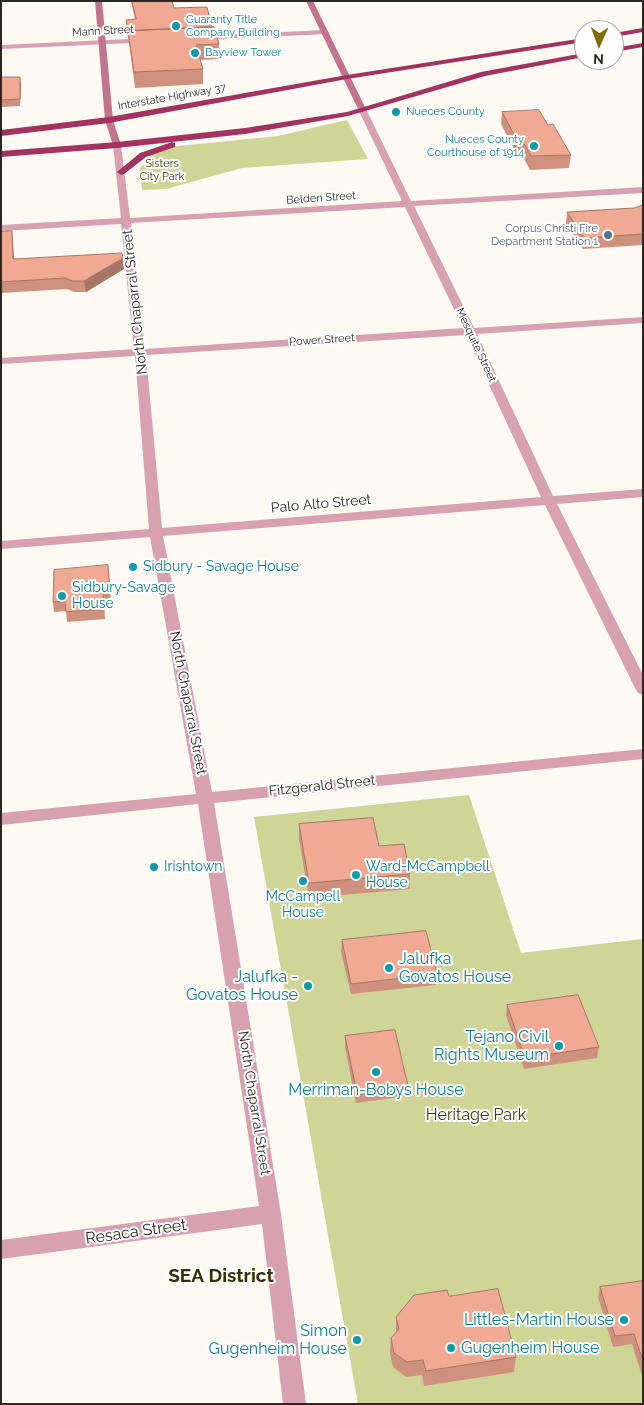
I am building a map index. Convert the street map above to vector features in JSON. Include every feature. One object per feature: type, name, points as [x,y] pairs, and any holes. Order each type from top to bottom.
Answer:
[{"type":"highway","points":[[624,33],[643,30]]},
{"type":"highway","name":"Interstate Highway 37","points":[[1,133],[109,120],[346,77],[574,42]]},
{"type":"highway","points":[[624,48],[643,45]]},
{"type":"highway","points":[[1,154],[200,136],[348,114],[484,74],[574,57]]},
{"type":"highway","points":[[121,172],[143,155],[200,136]]},
{"type":"street","name":"North Chaparral Street","points":[[98,1],[109,120],[117,145],[121,172],[140,351],[156,532],[205,797],[271,1214],[295,1404]]},
{"type":"street","name":"Mesquite Street","points":[[309,1],[470,331],[549,501],[643,690]]},
{"type":"street","points":[[194,38],[325,32]]},
{"type":"street","name":"Mann Street","points":[[1,47],[154,40]]},
{"type":"street","name":"Belden Street","points":[[1,228],[643,190]]},
{"type":"street","name":"Power Street","points":[[1,361],[643,320]]},
{"type":"street","name":"Palo Alto Street","points":[[1,545],[643,493]]},
{"type":"street","name":"Fitzgerald Street","points":[[1,819],[643,754]]},
{"type":"street","name":"Resaca Street","points":[[1,1250],[271,1214]]},
{"type":"green space","name":"Sisters City Park","points":[[347,120],[368,159],[242,168],[166,189],[142,190],[140,168],[153,153],[178,146],[278,136]]},
{"type":"green space","name":"Heritage Park","points":[[469,795],[521,953],[643,939],[643,1404],[358,1404],[254,817]]},
{"type":"building","points":[[132,1],[172,1],[174,8],[207,7],[212,27],[128,31],[126,20],[136,19]]},
{"type":"building","points":[[214,27],[219,44],[196,45],[203,69],[134,72],[128,31]]},
{"type":"building","points":[[1,77],[20,77],[20,99],[1,100]]},
{"type":"building","points":[[539,110],[548,125],[553,124],[571,155],[531,156],[522,140],[517,140],[502,112]]},
{"type":"building","points":[[643,205],[643,234],[584,238],[567,212],[634,208]]},
{"type":"building","points":[[12,231],[13,259],[122,253],[123,258],[84,281],[72,281],[65,278],[1,282],[1,232]]},
{"type":"building","points":[[108,565],[110,591],[103,591],[104,609],[66,612],[65,601],[53,602],[54,570]]},
{"type":"building","name":"Ward-McCampbell House","points":[[373,818],[379,846],[404,844],[410,874],[309,883],[299,824]]},
{"type":"building","name":"Jalufka Govatos House","points":[[426,931],[437,974],[351,984],[342,940]]},
{"type":"building","points":[[578,995],[599,1047],[525,1058],[507,1005]]},
{"type":"building","name":"Merriman-Bobys House","points":[[395,1030],[408,1086],[357,1093],[345,1036]]},
{"type":"building","name":"Littles-Martin House","points":[[643,1281],[643,1361],[634,1334],[615,1336],[600,1287]]},
{"type":"building","name":"Gugenheim House","points":[[498,1289],[516,1357],[426,1371],[423,1360],[407,1362],[394,1353],[391,1338],[399,1329],[396,1317],[414,1295],[447,1290],[449,1296]]},
{"type":"place","name":"Guaranty Title Company Building","points":[[176,26]]},
{"type":"place","name":"Bayview Tower","points":[[195,53]]},
{"type":"place","name":"Nueces County","points":[[396,112]]},
{"type":"place","name":"Nueces County Courthouse of 1914","points":[[534,146]]},
{"type":"place","name":"Corpus Christi Fire Department Station 1","points":[[608,235]]},
{"type":"place","name":"Sidbury - Savage House","points":[[133,567]]},
{"type":"place","name":"Sidbury-Savage House","points":[[62,596]]},
{"type":"place","name":"Irishtown","points":[[154,867]]},
{"type":"place","name":"Ward-McCampbell House","points":[[356,875]]},
{"type":"place","name":"McCampell House","points":[[303,881]]},
{"type":"place","name":"Jalufka Govatos House","points":[[389,968]]},
{"type":"place","name":"Jalufka - Govatos House","points":[[308,986]]},
{"type":"place","name":"Tejano Civil Rights Museum","points":[[559,1046]]},
{"type":"place","name":"Merriman-Bobys House","points":[[376,1072]]},
{"type":"place","name":"Littles-Martin House","points":[[624,1320]]},
{"type":"place","name":"Simon Gugenheim House","points":[[357,1340]]},
{"type":"place","name":"Gugenheim House","points":[[451,1348]]},
{"type":"district","name":"SEA District","points":[[221,1276]]}]
